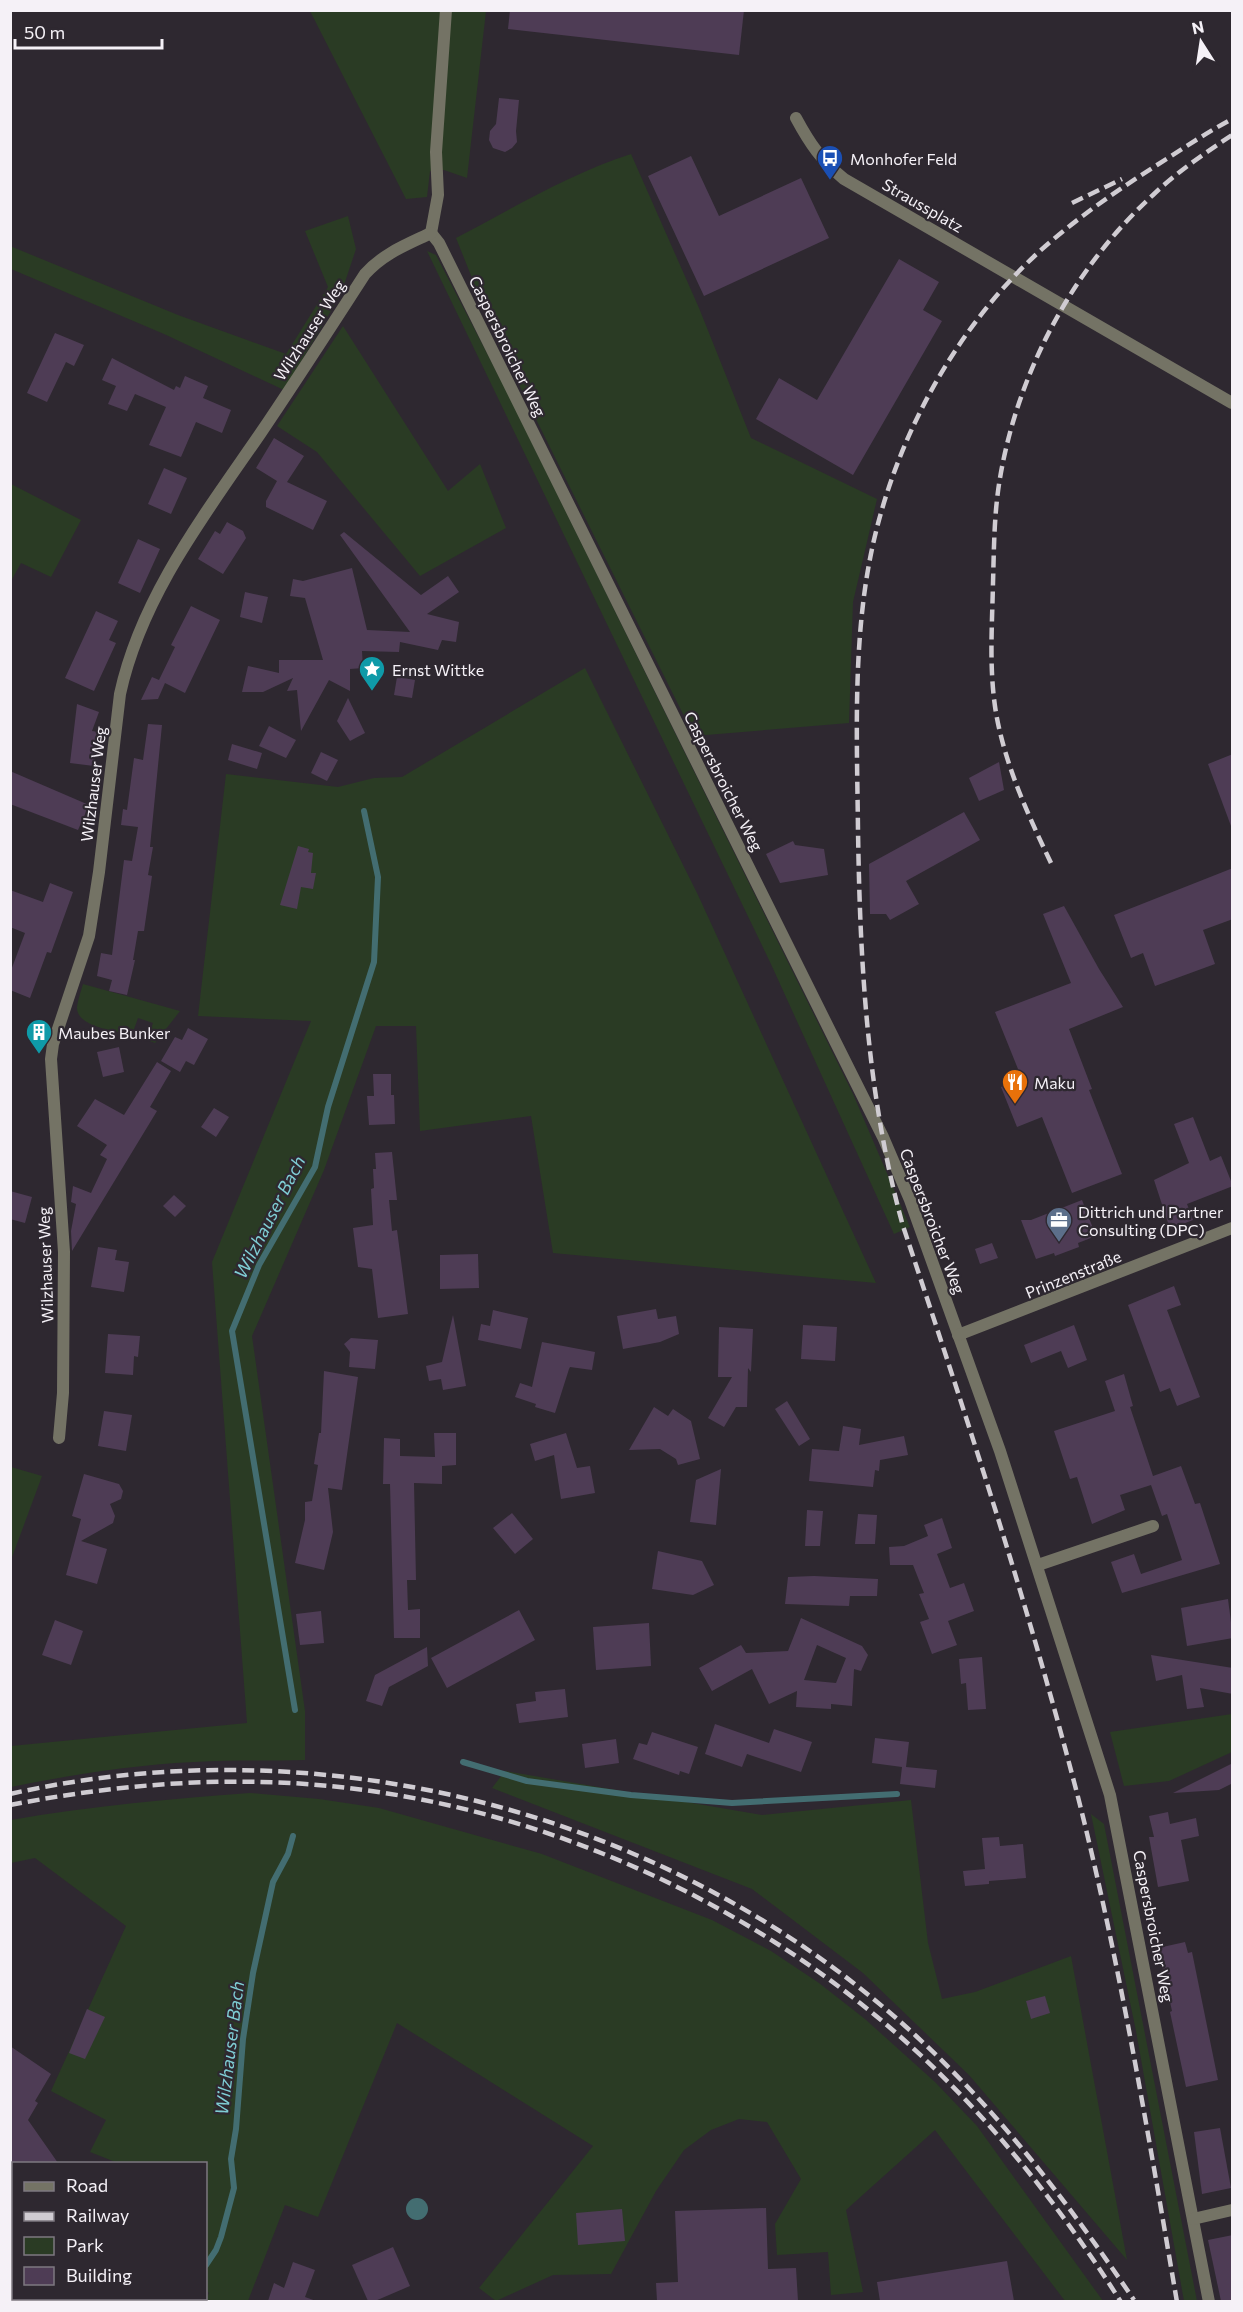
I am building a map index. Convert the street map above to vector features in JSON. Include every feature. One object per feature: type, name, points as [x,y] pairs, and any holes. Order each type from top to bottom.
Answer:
[{"type":"street","points":[[431,233],[438,195],[436,152],[446,10]]},
{"type":"street","name":"Straussplatz","points":[[796,118],[813,149],[844,179],[1233,403]]},
{"type":"street","name":"Caspersbroicher Weg","points":[[431,233],[439,243],[883,1137],[910,1200],[1038,1565],[1110,1795],[1209,2301]]},
{"type":"street","name":"Wilzhauser Weg","points":[[59,1438],[63,1393],[64,1251],[51,1059],[53,1044],[89,936],[125,670],[138,635],[181,553],[365,274],[376,261],[388,253],[431,233]]},
{"type":"street","name":"Prinzenstraße","points":[[958,1335],[1233,1228]]},
{"type":"street","points":[[1038,1565],[1153,1526]]},
{"type":"street","points":[[1193,2219],[1233,2210]]},
{"type":"green space","points":[[310,11],[486,11],[467,178],[444,170],[430,171],[427,197],[406,199]]},
{"type":"green space","points":[[631,154],[699,308],[751,438],[877,499],[853,602],[849,723],[694,736],[498,343],[456,238],[563,181]]},
{"type":"green space","points":[[348,216],[356,249],[341,294],[284,390],[164,334],[11,269],[10,246],[178,315],[286,354],[328,287],[305,231]]},
{"type":"green space","points":[[427,251],[436,255],[505,388],[853,1094],[910,1227],[894,1234],[770,962]]},
{"type":"green space","points":[[343,326],[448,491],[480,464],[506,528],[420,576],[317,452],[277,426]]},
{"type":"green space","points":[[11,484],[81,520],[51,577],[21,563],[11,581]]},
{"type":"green space","points":[[585,668],[698,895],[876,1283],[553,1253],[531,1116],[420,1131],[416,1026],[376,1026],[324,1170],[252,1336],[305,1711],[305,1760],[208,1761],[148,1765],[11,1787],[11,1746],[247,1723],[212,1262],[311,1021],[198,1016],[226,774],[338,787],[374,778],[402,777]]},
{"type":"green space","points":[[83,984],[180,1011],[155,1043],[147,1040],[153,1023],[138,1018],[132,1035],[107,1030],[90,1024],[78,1014],[77,1007]]},
{"type":"green space","points":[[10,1467],[42,1476],[11,1560]]},
{"type":"green space","points":[[1232,1714],[1232,1752],[1169,1781],[1124,1786],[1110,1732]]},
{"type":"green space","points":[[505,1771],[762,1815],[911,1800],[928,1943],[942,1999],[975,1992],[1071,1956],[1127,2260],[969,2075],[863,1973],[752,1889],[492,1788]]},
{"type":"green space","points":[[250,1793],[319,1799],[379,1808],[542,1854],[712,1920],[771,1951],[819,1983],[865,2019],[935,2082],[977,2126],[1103,2301],[1065,2301],[935,2130],[846,2210],[863,2292],[831,2295],[828,2252],[777,2255],[775,2224],[801,2179],[767,2122],[739,2119],[711,2130],[684,2150],[656,2191],[611,2274],[553,2275],[496,2301],[479,2288],[593,2146],[397,2023],[318,2217],[285,2205],[248,2301],[199,2301],[207,2300],[209,2293],[207,2292],[207,2162],[115,2162],[90,2152],[106,2120],[51,2091],[126,1926],[35,1858],[11,1863],[11,1820]]},
{"type":"green space","points":[[1091,1814],[1104,1824],[1197,2301],[1184,2301],[1136,2031]]},
{"type":"water","points":[[417,2198],[425,2201],[428,2209],[425,2217],[417,2220],[409,2217],[406,2209],[409,2201]]},
{"type":"building","points":[[510,10],[744,10],[739,55],[508,29]]},
{"type":"building","points":[[499,98],[519,100],[517,142],[505,152],[493,148],[489,140],[490,131],[496,124]]},
{"type":"building","points":[[691,156],[719,216],[801,178],[829,238],[704,296],[648,176]]},
{"type":"building","points":[[899,259],[939,282],[923,310],[942,321],[853,475],[756,419],[779,378],[817,400]]},
{"type":"building","points":[[55,333],[84,345],[74,366],[66,362],[47,402],[27,393]]},
{"type":"building","points":[[112,358],[174,390],[176,386],[180,388],[185,376],[208,386],[203,398],[231,410],[222,433],[196,422],[181,457],[149,445],[166,407],[135,394],[127,411],[108,404],[116,386],[102,380]]},
{"type":"building","points":[[274,438],[304,456],[287,482],[327,501],[313,530],[266,507],[266,501],[277,481],[256,468]]},
{"type":"building","points":[[164,468],[187,478],[171,514],[148,504]]},
{"type":"building","points":[[227,522],[243,531],[246,538],[223,574],[198,559],[215,531],[220,534]]},
{"type":"building","points":[[344,532],[421,595],[448,576],[459,592],[427,614],[459,622],[456,642],[442,640],[438,650],[400,642],[399,652],[362,651],[363,668],[350,669],[350,691],[329,680],[301,731],[297,690],[287,691],[293,678],[263,692],[242,692],[248,666],[279,673],[279,660],[323,660],[305,598],[290,596],[293,579],[303,581],[352,568],[367,630],[410,632],[340,535]]},
{"type":"building","points":[[138,539],[160,549],[140,593],[118,583]]},
{"type":"building","points":[[245,592],[268,597],[262,623],[240,617]]},
{"type":"building","points":[[191,606],[220,620],[185,693],[165,683],[158,699],[141,700],[152,677],[159,680],[175,647],[171,645]]},
{"type":"building","points":[[96,611],[118,621],[109,640],[116,643],[94,691],[65,678]]},
{"type":"building","points":[[397,677],[415,680],[412,698],[394,695]]},
{"type":"building","points":[[348,698],[365,733],[350,741],[337,721]]},
{"type":"building","points":[[77,704],[99,712],[92,731],[98,732],[94,766],[70,763]]},
{"type":"building","points":[[148,724],[162,725],[150,847],[153,847],[148,875],[152,876],[144,931],[138,931],[133,960],[135,960],[127,995],[109,991],[112,980],[97,976],[101,953],[112,955],[124,860],[132,861],[138,827],[121,825],[123,809],[127,810],[134,758],[143,760]]},
{"type":"building","points":[[269,726],[296,740],[286,758],[259,746]]},
{"type":"building","points":[[232,744],[262,753],[257,769],[228,760]]},
{"type":"building","points":[[321,752],[338,760],[327,781],[311,773]]},
{"type":"building","points":[[1233,754],[1233,826],[1231,826],[1208,764]]},
{"type":"building","points":[[999,762],[1004,790],[979,801],[969,778]]},
{"type":"building","points":[[10,771],[89,805],[78,830],[10,804]]},
{"type":"building","points":[[964,812],[980,840],[906,881],[919,904],[890,920],[886,914],[870,914],[869,864]]},
{"type":"building","points":[[793,841],[795,845],[824,849],[828,875],[780,883],[766,854]]},
{"type":"building","points":[[298,846],[309,849],[308,852],[313,853],[311,873],[316,873],[313,889],[301,887],[297,909],[280,905]]},
{"type":"building","points":[[1233,868],[1233,919],[1203,930],[1215,964],[1155,986],[1143,953],[1131,958],[1114,915]]},
{"type":"building","points":[[50,883],[73,892],[51,953],[47,952],[30,998],[10,990],[10,973],[25,933],[10,927],[10,890],[43,902]]},
{"type":"building","points":[[1064,906],[1123,1007],[1069,1029],[1092,1089],[1089,1090],[1122,1174],[1072,1193],[1042,1117],[1017,1127],[1001,1087],[1022,1079],[995,1012],[1071,983],[1043,914]]},
{"type":"building","points":[[188,1028],[208,1039],[194,1065],[186,1061],[180,1072],[161,1061],[175,1037],[182,1040]]},
{"type":"building","points":[[119,1047],[124,1072],[103,1077],[97,1052]]},
{"type":"building","points":[[157,1062],[171,1071],[150,1107],[157,1111],[72,1251],[71,1231],[76,1204],[71,1202],[73,1186],[91,1193],[107,1159],[100,1155],[107,1145],[77,1126],[95,1099],[124,1115]]},
{"type":"building","points":[[373,1074],[391,1074],[395,1124],[369,1125],[367,1096],[374,1096]]},
{"type":"building","points":[[214,1108],[229,1117],[216,1137],[201,1127]]},
{"type":"building","points":[[1193,1117],[1210,1161],[1221,1156],[1233,1186],[1187,1204],[1193,1220],[1170,1229],[1154,1180],[1189,1163],[1174,1124]]},
{"type":"building","points":[[392,1152],[397,1200],[389,1200],[392,1231],[397,1230],[408,1314],[378,1318],[372,1269],[358,1267],[353,1228],[373,1225],[371,1189],[374,1188],[375,1153]]},
{"type":"building","points":[[10,1191],[32,1197],[25,1223],[10,1219]]},
{"type":"building","points":[[174,1195],[186,1206],[175,1217],[163,1206]]},
{"type":"building","points":[[1082,1200],[1096,1236],[1078,1243],[1079,1247],[1055,1256],[1054,1253],[1036,1259],[1021,1220],[1031,1220]]},
{"type":"building","points":[[992,1243],[998,1258],[980,1264],[975,1249]]},
{"type":"building","points":[[98,1247],[117,1250],[115,1260],[129,1262],[124,1292],[91,1287]]},
{"type":"building","points":[[478,1254],[479,1288],[440,1289],[440,1255]]},
{"type":"building","points":[[1174,1286],[1181,1305],[1167,1310],[1200,1397],[1177,1406],[1170,1388],[1160,1392],[1128,1305]]},
{"type":"building","points":[[656,1309],[658,1319],[676,1316],[679,1334],[660,1342],[623,1349],[617,1316]]},
{"type":"building","points":[[493,1310],[528,1318],[521,1349],[478,1340],[481,1324],[490,1326]]},
{"type":"building","points":[[453,1315],[466,1386],[443,1390],[441,1379],[429,1381],[426,1366],[442,1362]]},
{"type":"building","points":[[803,1325],[837,1327],[835,1361],[801,1359]]},
{"type":"building","points":[[1074,1325],[1087,1360],[1068,1368],[1061,1351],[1031,1363],[1024,1345]]},
{"type":"building","points":[[719,1327],[753,1329],[751,1372],[748,1368],[747,1407],[736,1407],[724,1427],[708,1418],[732,1377],[718,1377]]},
{"type":"building","points":[[108,1334],[140,1336],[138,1357],[134,1356],[133,1375],[105,1373]]},
{"type":"building","points":[[351,1338],[378,1340],[375,1369],[349,1367],[350,1352],[344,1344]]},
{"type":"building","points":[[542,1342],[595,1352],[592,1370],[570,1367],[555,1413],[535,1407],[536,1404],[515,1397],[520,1383],[532,1387]]},
{"type":"building","points":[[324,1371],[358,1377],[342,1490],[328,1488],[333,1532],[324,1570],[295,1563],[305,1520],[305,1502],[312,1501],[318,1465],[314,1464],[319,1433],[321,1433]]},
{"type":"building","points":[[1124,1374],[1133,1406],[1130,1407],[1153,1476],[1181,1466],[1195,1504],[1200,1503],[1220,1564],[1122,1593],[1111,1562],[1134,1554],[1141,1574],[1182,1560],[1167,1514],[1162,1516],[1151,1485],[1120,1495],[1125,1510],[1092,1524],[1077,1477],[1070,1479],[1054,1431],[1115,1411],[1105,1381]]},
{"type":"building","points":[[787,1401],[810,1439],[799,1446],[775,1409]]},
{"type":"building","points":[[654,1407],[668,1416],[673,1409],[691,1421],[700,1459],[678,1465],[676,1459],[660,1449],[629,1450]]},
{"type":"building","points":[[104,1411],[132,1415],[126,1451],[98,1446]]},
{"type":"building","points":[[843,1426],[861,1429],[859,1445],[904,1436],[908,1455],[880,1460],[879,1471],[875,1470],[873,1487],[809,1481],[812,1449],[839,1451]]},
{"type":"building","points":[[434,1433],[456,1433],[456,1465],[442,1466],[442,1484],[414,1483],[416,1580],[407,1580],[408,1610],[420,1609],[420,1638],[394,1638],[390,1484],[383,1484],[384,1438],[400,1439],[400,1456],[435,1457]]},
{"type":"building","points":[[566,1433],[577,1468],[590,1466],[595,1493],[561,1499],[554,1455],[535,1461],[530,1444]]},
{"type":"building","points":[[721,1469],[716,1525],[690,1522],[696,1480]]},
{"type":"building","points":[[84,1474],[119,1484],[123,1491],[121,1499],[110,1504],[115,1516],[113,1523],[81,1541],[107,1549],[97,1584],[66,1575],[81,1519],[72,1516]]},
{"type":"building","points":[[807,1510],[823,1511],[820,1546],[805,1546]]},
{"type":"building","points":[[512,1513],[533,1539],[515,1554],[493,1528]]},
{"type":"building","points":[[858,1514],[877,1515],[875,1544],[855,1544]]},
{"type":"building","points":[[942,1518],[952,1548],[937,1554],[950,1588],[964,1583],[974,1611],[948,1621],[957,1645],[932,1654],[920,1622],[929,1619],[919,1594],[924,1593],[913,1565],[890,1565],[889,1547],[904,1546],[928,1536],[924,1525]]},
{"type":"building","points":[[658,1551],[702,1561],[714,1585],[693,1595],[652,1589]]},
{"type":"building","points":[[788,1577],[878,1579],[877,1596],[850,1596],[849,1606],[785,1604]]},
{"type":"building","points":[[1228,1599],[1233,1638],[1187,1646],[1181,1608]]},
{"type":"building","points":[[519,1610],[535,1640],[447,1688],[431,1658]]},
{"type":"building","points":[[321,1611],[324,1643],[300,1645],[296,1614]]},
{"type":"building","points":[[801,1618],[862,1646],[868,1655],[861,1671],[854,1669],[852,1706],[831,1704],[831,1709],[796,1707],[797,1691],[769,1704],[752,1669],[712,1691],[699,1668],[741,1645],[746,1653],[788,1651]],"holes":[[[817,1645],[846,1658],[836,1683],[804,1680]]]},
{"type":"building","points":[[55,1620],[83,1631],[71,1665],[42,1655]]},
{"type":"building","points":[[649,1623],[651,1666],[596,1670],[593,1627]]},
{"type":"building","points":[[427,1647],[428,1666],[389,1687],[382,1706],[366,1701],[375,1675]]},
{"type":"building","points":[[1151,1655],[1233,1668],[1233,1694],[1200,1688],[1204,1707],[1187,1709],[1182,1675],[1156,1681]]},
{"type":"building","points":[[982,1657],[986,1709],[968,1710],[966,1683],[961,1684],[959,1659]]},
{"type":"building","points":[[565,1689],[568,1717],[519,1723],[516,1704],[536,1701],[535,1692]]},
{"type":"building","points":[[715,1724],[769,1743],[774,1729],[812,1742],[801,1772],[747,1754],[742,1767],[705,1754]]},
{"type":"building","points":[[652,1732],[698,1747],[689,1774],[680,1771],[679,1775],[633,1759],[639,1743],[647,1745]]},
{"type":"building","points":[[875,1738],[909,1742],[906,1767],[937,1770],[935,1788],[900,1784],[902,1767],[872,1763]]},
{"type":"building","points":[[616,1739],[619,1763],[585,1768],[582,1744]]},
{"type":"building","points":[[1233,1763],[1233,1783],[1219,1790],[1173,1793]]},
{"type":"building","points":[[1168,1812],[1170,1824],[1196,1818],[1199,1836],[1181,1840],[1189,1881],[1158,1887],[1149,1837],[1154,1837],[1149,1816]]},
{"type":"building","points":[[999,1837],[1000,1846],[1023,1844],[1026,1878],[989,1881],[989,1884],[965,1886],[963,1871],[985,1869],[982,1838]]},
{"type":"building","points":[[1185,1942],[1188,1953],[1192,1952],[1218,2080],[1186,2087],[1158,1948]]},
{"type":"building","points":[[1045,1996],[1050,2013],[1031,2019],[1026,2001]]},
{"type":"building","points":[[87,2009],[105,2017],[85,2059],[69,2053]]},
{"type":"building","points":[[10,2046],[51,2074],[35,2101],[38,2103],[28,2120],[57,2162],[10,2163]]},
{"type":"building","points":[[1220,2128],[1231,2188],[1202,2194],[1194,2132]]},
{"type":"building","points":[[766,2208],[768,2269],[796,2268],[798,2301],[657,2301],[656,2283],[678,2282],[675,2211]]},
{"type":"building","points":[[622,2209],[625,2241],[578,2245],[576,2213]]},
{"type":"building","points":[[1233,2235],[1233,2301],[1221,2301],[1208,2240]]},
{"type":"building","points":[[393,2247],[410,2286],[375,2301],[368,2301],[352,2265]]},
{"type":"building","points":[[1007,2261],[1014,2301],[880,2301],[877,2282]]},
{"type":"building","points":[[293,2262],[315,2270],[305,2297],[316,2301],[268,2301],[274,2283],[284,2288]]},
{"type":"waterway","name":"Wilzhauser Bach","points":[[295,1710],[232,1331],[259,1265],[315,1167],[328,1107],[374,962],[378,877],[364,811]]},
{"type":"waterway","points":[[463,1762],[527,1781],[631,1795],[732,1803],[897,1794]]},
{"type":"waterway","name":"Wilzhauser Bach","points":[[207,2264],[221,2237],[234,2188],[231,2159],[236,2129],[243,2039],[253,1973],[273,1882],[288,1854],[293,1836]]},
{"type":"railway","points":[[1177,2302],[1120,1985],[1078,1797],[1017,1581],[903,1226],[881,1128],[868,1030],[861,930],[857,697],[864,597],[879,519],[893,474],[911,431],[932,388],[957,348],[1015,275],[1049,243],[1129,183],[1232,119]]},
{"type":"railway","points":[[1051,863],[1028,814],[1009,763],[999,728],[993,692],[995,530],[998,491],[1008,438],[1020,399],[1053,324],[1098,255],[1124,224],[1162,187],[1191,163],[1232,135]]},
{"type":"railway","points":[[1072,203],[1122,179]]},
{"type":"railway","points":[[10,1794],[130,1775],[252,1770],[373,1781],[492,1805],[607,1843],[717,1894],[821,1959],[915,2035],[1005,2128],[1059,2195],[1134,2300]]},
{"type":"railway","points":[[10,1805],[80,1793],[185,1783],[290,1783],[367,1790],[443,1804],[518,1824],[592,1849],[663,1880],[732,1916],[798,1957],[860,2003],[935,2069],[970,2104],[1035,2180],[1094,2260],[1121,2302]]},
{"type":"place","name":"Monhofer Feld","points":[[830,181]]},
{"type":"place","name":"Ernst Wittke","points":[[372,692]]},
{"type":"place","name":"Maubes Bunker","points":[[39,1055]]},
{"type":"place","name":"Maku","points":[[1015,1105]]},
{"type":"place","name":"Dittrich und Partner Consulting (DPC)","points":[[1059,1243]]}]
